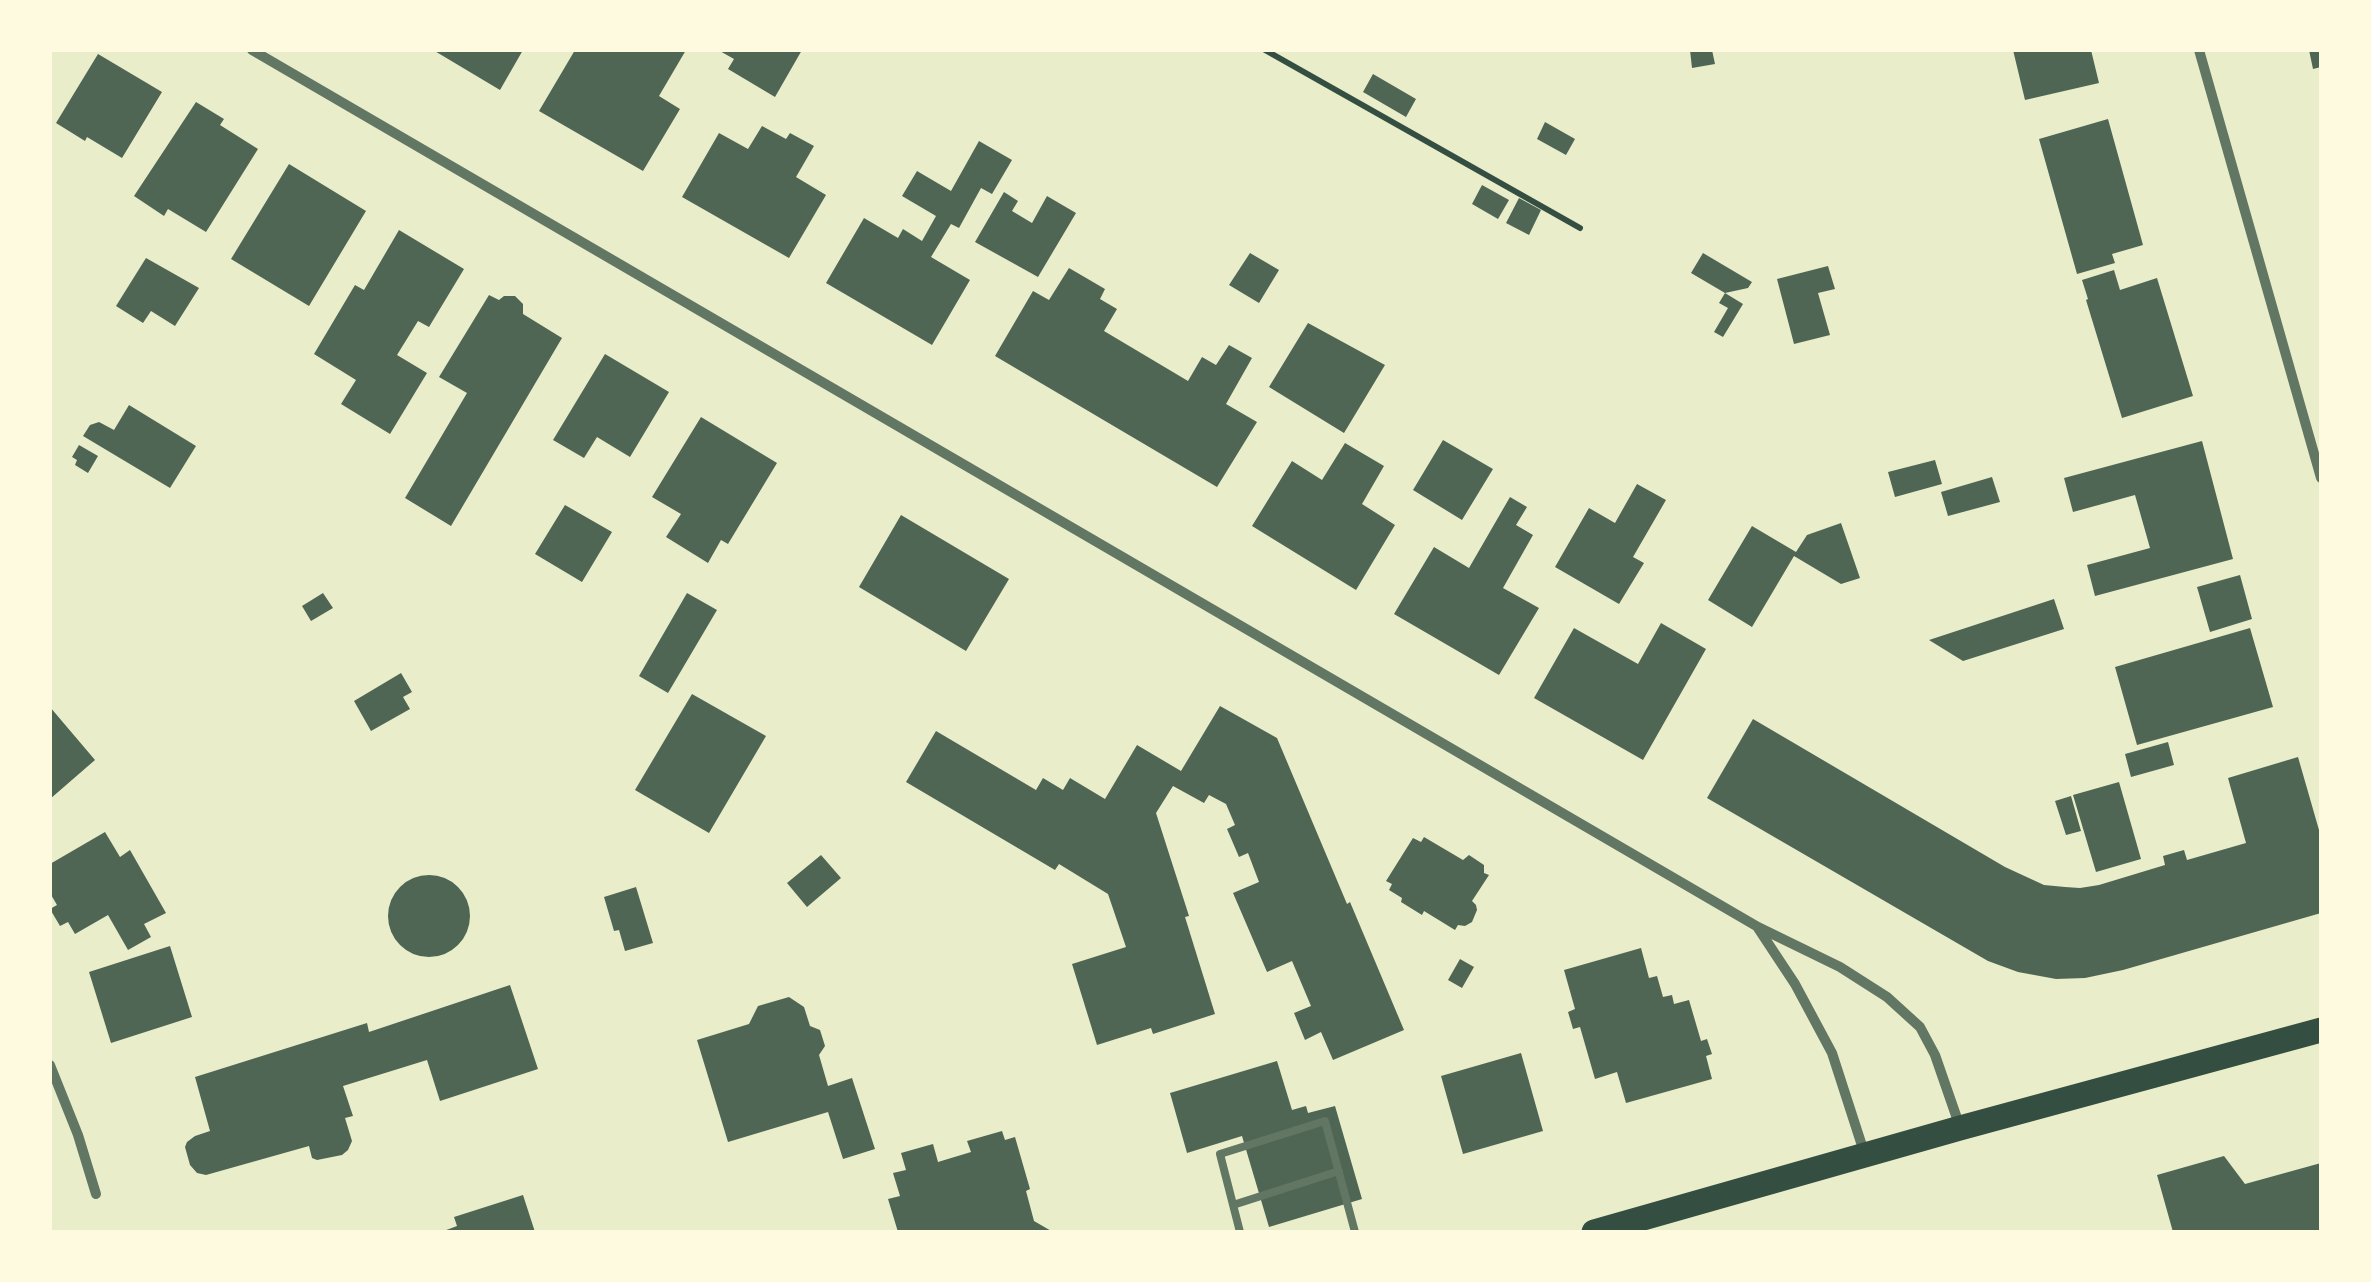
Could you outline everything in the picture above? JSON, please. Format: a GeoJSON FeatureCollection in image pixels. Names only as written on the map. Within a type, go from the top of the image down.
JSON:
{"type":"FeatureCollection","features":[{"type":"Feature","properties":{"kind":"main road"},"geometry":{"type":"LineString","coordinates":[[1594,1232],[2321,1030]]}},
{"type":"Feature","properties":{"kind":"street"},"geometry":{"type":"LineString","coordinates":[[252,50],[1758,927],[1840,967],[1887,997],[1920,1027],[1936,1055],[1960,1128]]}},
{"type":"Feature","properties":{"kind":"street"},"geometry":{"type":"LineString","coordinates":[[2199,50],[2321,478]]}},
{"type":"Feature","properties":{"kind":"street"},"geometry":{"type":"LineString","coordinates":[[1758,927],[1796,984],[1832,1053],[1865,1154]]}},
{"type":"Feature","properties":{"kind":"street"},"geometry":{"type":"LineString","coordinates":[[50,1065],[96,1194]]}},
{"type":"Feature","properties":{"kind":"lane"},"geometry":{"type":"LineString","coordinates":[[1240,1232],[1220,1154],[1326,1121],[1355,1232]]}},
{"type":"Feature","properties":{"kind":"lane"},"geometry":{"type":"LineString","coordinates":[[1233,1205],[1339,1171]]}},
{"type":"Feature","properties":{"kind":"path"},"geometry":{"type":"LineString","coordinates":[[1265,50],[1580,228]]}},
{"type":"Feature","properties":{"kind":"building"},"geometry":{"type":"Polygon","coordinates":[[[433,50],[523,50],[500,90],[433,50]]]}},
{"type":"Feature","properties":{"kind":"building"},"geometry":{"type":"Polygon","coordinates":[[[575,50],[686,50],[659,96],[680,109],[643,171],[539,111],[575,50]]]}},
{"type":"Feature","properties":{"kind":"building"},"geometry":{"type":"Polygon","coordinates":[[[718,50],[802,50],[775,97],[728,69],[734,59],[718,50]]]}},
{"type":"Feature","properties":{"kind":"building"},"geometry":{"type":"Polygon","coordinates":[[[1690,50],[1712,50],[1715,64],[1692,68],[1690,50]]]}},
{"type":"Feature","properties":{"kind":"building"},"geometry":{"type":"Polygon","coordinates":[[[2013,50],[2091,50],[2099,83],[2025,100],[2013,50]]]}},
{"type":"Feature","properties":{"kind":"building"},"geometry":{"type":"Polygon","coordinates":[[[2309,50],[2321,50],[2321,67],[2313,69],[2309,50]]]}},
{"type":"Feature","properties":{"kind":"building"},"geometry":{"type":"Polygon","coordinates":[[[98,54],[162,92],[122,158],[56,123],[98,54]]]}},
{"type":"Feature","properties":{"kind":"building"},"geometry":{"type":"Polygon","coordinates":[[[1373,74],[1416,99],[1406,117],[1363,92],[1373,74]]]}},
{"type":"Feature","properties":{"kind":"building"},"geometry":{"type":"Polygon","coordinates":[[[196,102],[224,119],[220,125],[258,149],[206,232],[168,209],[164,216],[134,196],[196,102]]]}},
{"type":"Feature","properties":{"kind":"building"},"geometry":{"type":"Polygon","coordinates":[[[2108,119],[2143,245],[2112,254],[2115,263],[2077,274],[2039,139],[2108,119]]]}},
{"type":"Feature","properties":{"kind":"building"},"geometry":{"type":"Polygon","coordinates":[[[1545,122],[1575,139],[1566,155],[1537,139],[1545,122]]]}},
{"type":"Feature","properties":{"kind":"building"},"geometry":{"type":"Polygon","coordinates":[[[762,126],[786,139],[790,133],[814,146],[796,177],[826,195],[789,258],[682,197],[719,133],[748,149],[762,126]]]}},
{"type":"Feature","properties":{"kind":"building"},"geometry":{"type":"Polygon","coordinates":[[[979,141],[1012,160],[992,194],[981,188],[959,228],[951,224],[931,257],[970,280],[932,345],[826,283],[864,218],[898,238],[903,229],[922,241],[936,216],[902,196],[917,171],[951,191],[979,141]]]}},
{"type":"Feature","properties":{"kind":"building"},"geometry":{"type":"Polygon","coordinates":[[[289,164],[366,211],[309,306],[231,259],[289,164]]]}},
{"type":"Feature","properties":{"kind":"building"},"geometry":{"type":"Polygon","coordinates":[[[1482,185],[1509,200],[1498,219],[1472,204],[1482,185]]]}},
{"type":"Feature","properties":{"kind":"building"},"geometry":{"type":"Polygon","coordinates":[[[1004,192],[1018,201],[1012,211],[1032,223],[1047,196],[1076,213],[1038,277],[975,242],[1004,192]]]}},
{"type":"Feature","properties":{"kind":"building"},"geometry":{"type":"Polygon","coordinates":[[[1519,198],[1541,210],[1529,235],[1506,223],[1519,198]]]}},
{"type":"Feature","properties":{"kind":"building"},"geometry":{"type":"Polygon","coordinates":[[[399,230],[464,269],[429,327],[418,321],[397,355],[427,373],[390,434],[341,404],[356,380],[314,354],[355,285],[364,290],[399,230]]]}},
{"type":"Feature","properties":{"kind":"building"},"geometry":{"type":"Polygon","coordinates":[[[1250,253],[1279,270],[1259,303],[1229,285],[1250,253]]]}},
{"type":"Feature","properties":{"kind":"building"},"geometry":{"type":"Polygon","coordinates":[[[1703,253],[1752,282],[1748,288],[1725,293],[1691,273],[1703,253]]]}},
{"type":"Feature","properties":{"kind":"building"},"geometry":{"type":"Polygon","coordinates":[[[146,258],[199,288],[175,326],[151,311],[143,323],[116,306],[146,258]]]}},
{"type":"Feature","properties":{"kind":"building"},"geometry":{"type":"Polygon","coordinates":[[[1828,266],[1835,289],[1818,293],[1830,335],[1794,344],[1777,279],[1828,266]]]}},
{"type":"Feature","properties":{"kind":"building"},"geometry":{"type":"Polygon","coordinates":[[[1069,268],[1105,289],[1100,299],[1117,309],[1104,331],[1188,381],[1202,357],[1216,365],[1229,345],[1252,358],[1226,404],[1257,422],[1217,487],[995,356],[1033,291],[1049,300],[1069,268]]]}},
{"type":"Feature","properties":{"kind":"building"},"geometry":{"type":"Polygon","coordinates":[[[2114,270],[2120,290],[2157,278],[2193,396],[2122,418],[2082,280],[2114,270]]]}},
{"type":"Feature","properties":{"kind":"building"},"geometry":{"type":"Polygon","coordinates":[[[1725,293],[1743,304],[1723,337],[1714,332],[1728,308],[1719,303],[1725,293]]]}},
{"type":"Feature","properties":{"kind":"building"},"geometry":{"type":"Polygon","coordinates":[[[489,295],[499,300],[515,296],[523,304],[523,314],[562,338],[451,526],[405,498],[467,393],[439,377],[489,295]]]}},
{"type":"Feature","properties":{"kind":"building"},"geometry":{"type":"Polygon","coordinates":[[[1308,323],[1385,365],[1344,433],[1269,387],[1308,323]]]}},
{"type":"Feature","properties":{"kind":"building"},"geometry":{"type":"Polygon","coordinates":[[[605,354],[669,392],[630,457],[597,437],[584,458],[553,440],[605,354]]]}},
{"type":"Feature","properties":{"kind":"building"},"geometry":{"type":"Polygon","coordinates":[[[129,405],[196,446],[170,488],[83,436],[90,425],[99,422],[114,430],[129,405]]]}},
{"type":"Feature","properties":{"kind":"building"},"geometry":{"type":"Polygon","coordinates":[[[701,417],[777,463],[728,544],[721,540],[708,563],[666,537],[681,514],[652,497],[701,417]]]}},
{"type":"Feature","properties":{"kind":"building"},"geometry":{"type":"Polygon","coordinates":[[[1443,440],[1493,469],[1462,520],[1413,490],[1443,440]]]}},
{"type":"Feature","properties":{"kind":"building"},"geometry":{"type":"Polygon","coordinates":[[[2202,441],[2233,559],[2095,596],[2087,565],[2150,548],[2135,495],[2073,512],[2064,478],[2202,441]]]}},
{"type":"Feature","properties":{"kind":"building"},"geometry":{"type":"Polygon","coordinates":[[[1345,443],[1384,466],[1362,504],[1395,525],[1356,590],[1252,526],[1292,461],[1322,480],[1345,443]]]}},
{"type":"Feature","properties":{"kind":"building"},"geometry":{"type":"Polygon","coordinates":[[[79,445],[98,456],[88,473],[75,465],[77,460],[72,457],[79,445]]]}},
{"type":"Feature","properties":{"kind":"building"},"geometry":{"type":"Polygon","coordinates":[[[1935,460],[1942,484],[1895,497],[1888,472],[1935,460]]]}},
{"type":"Feature","properties":{"kind":"building"},"geometry":{"type":"Polygon","coordinates":[[[1992,477],[2000,502],[1948,516],[1941,492],[1992,477]]]}},
{"type":"Feature","properties":{"kind":"building"},"geometry":{"type":"Polygon","coordinates":[[[1637,484],[1666,500],[1633,557],[1644,563],[1619,604],[1555,567],[1589,508],[1615,523],[1637,484]]]}},
{"type":"Feature","properties":{"kind":"building"},"geometry":{"type":"Polygon","coordinates":[[[1510,497],[1527,507],[1516,525],[1533,535],[1503,588],[1539,608],[1499,675],[1394,614],[1434,547],[1469,568],[1510,497]]]}},
{"type":"Feature","properties":{"kind":"building"},"geometry":{"type":"Polygon","coordinates":[[[565,505],[612,532],[582,582],[535,554],[565,505]]]}},
{"type":"Feature","properties":{"kind":"building"},"geometry":{"type":"Polygon","coordinates":[[[901,515],[1009,579],[966,651],[859,587],[901,515]]]}},
{"type":"Feature","properties":{"kind":"building"},"geometry":{"type":"Polygon","coordinates":[[[1841,523],[1860,578],[1841,584],[1794,556],[1752,627],[1708,600],[1752,526],[1796,552],[1807,535],[1841,523]]]}},
{"type":"Feature","properties":{"kind":"building"},"geometry":{"type":"Polygon","coordinates":[[[2240,575],[2252,619],[2210,632],[2197,587],[2240,575]]]}},
{"type":"Feature","properties":{"kind":"building"},"geometry":{"type":"Polygon","coordinates":[[[323,593],[333,608],[311,621],[302,606],[323,593]]]}},
{"type":"Feature","properties":{"kind":"building"},"geometry":{"type":"Polygon","coordinates":[[[687,593],[717,610],[668,693],[639,676],[687,593]]]}},
{"type":"Feature","properties":{"kind":"building"},"geometry":{"type":"Polygon","coordinates":[[[2054,599],[2064,629],[1963,661],[1929,640],[2054,599]]]}},
{"type":"Feature","properties":{"kind":"building"},"geometry":{"type":"Polygon","coordinates":[[[1661,623],[1706,649],[1643,760],[1534,698],[1574,628],[1638,664],[1661,623]]]}},
{"type":"Feature","properties":{"kind":"building"},"geometry":{"type":"Polygon","coordinates":[[[2250,628],[2273,707],[2137,745],[2115,667],[2250,628]]]}},
{"type":"Feature","properties":{"kind":"building"},"geometry":{"type":"Polygon","coordinates":[[[401,673],[412,692],[403,697],[410,709],[371,731],[354,701],[401,673]]]}},
{"type":"Feature","properties":{"kind":"building"},"geometry":{"type":"Polygon","coordinates":[[[692,694],[766,736],[709,833],[635,790],[692,694]]]}},
{"type":"Feature","properties":{"kind":"building"},"geometry":{"type":"Polygon","coordinates":[[[1220,706],[1277,738],[1404,1030],[1333,1060],[1321,1032],[1305,1040],[1294,1013],[1311,1006],[1292,961],[1267,972],[1233,893],[1259,882],[1248,853],[1239,857],[1227,829],[1235,825],[1226,804],[1209,795],[1204,803],[1173,786],[1156,813],[1215,1014],[1153,1034],[1151,1028],[1097,1045],[1072,964],[1126,947],[1108,894],[1059,864],[1055,870],[906,782],[936,731],[1036,790],[1043,778],[1063,790],[1070,778],[1105,799],[1137,745],[1181,771],[1220,706]]]}},
{"type":"Feature","properties":{"kind":"building"},"geometry":{"type":"Polygon","coordinates":[[[50,707],[95,760],[50,799],[50,707]]]}},
{"type":"Feature","properties":{"kind":"building"},"geometry":{"type":"Polygon","coordinates":[[[1753,719],[2005,867],[2044,885],[2065,887],[2099,885],[2165,865],[2163,856],[2184,850],[2187,860],[2246,843],[2228,778],[2298,757],[2321,837],[2321,913],[2085,978],[2056,979],[2018,972],[1988,961],[1707,798],[1753,719]]]}},
{"type":"Feature","properties":{"kind":"building"},"geometry":{"type":"Polygon","coordinates":[[[2168,742],[2174,765],[2131,777],[2125,754],[2168,742]]]}},
{"type":"Feature","properties":{"kind":"building"},"geometry":{"type":"Polygon","coordinates":[[[2119,782],[2141,859],[2096,872],[2073,795],[2119,782]]]}},
{"type":"Feature","properties":{"kind":"building"},"geometry":{"type":"Polygon","coordinates":[[[2071,796],[2081,831],[2066,835],[2055,801],[2071,796]]]}},
{"type":"Feature","properties":{"kind":"building"},"geometry":{"type":"Polygon","coordinates":[[[105,832],[120,857],[130,850],[166,913],[144,924],[151,937],[128,950],[108,915],[75,934],[68,922],[60,926],[50,909],[57,905],[50,893],[50,864],[105,832]]]}},
{"type":"Feature","properties":{"kind":"building"},"geometry":{"type":"Polygon","coordinates":[[[1424,837],[1463,860],[1469,855],[1484,865],[1484,873],[1489,875],[1472,901],[1477,910],[1472,922],[1458,925],[1455,930],[1401,902],[1402,898],[1389,890],[1392,884],[1386,881],[1413,838],[1421,842],[1424,837]]]}},
{"type":"Feature","properties":{"kind":"building"},"geometry":{"type":"Polygon","coordinates":[[[821,855],[841,878],[807,907],[787,883],[821,855]]]}},
{"type":"Feature","properties":{"kind":"building"},"geometry":{"type":"Polygon","coordinates":[[[429,875],[445,878],[458,887],[467,900],[467,932],[458,945],[445,954],[429,957],[413,954],[400,945],[391,932],[388,916],[391,900],[400,887],[413,878],[429,875]]]}},
{"type":"Feature","properties":{"kind":"building"},"geometry":{"type":"Polygon","coordinates":[[[636,887],[653,943],[625,951],[619,930],[614,931],[604,897],[636,887]]]}},
{"type":"Feature","properties":{"kind":"building"},"geometry":{"type":"Polygon","coordinates":[[[170,946],[192,1017],[111,1043],[89,972],[170,946]]]}},
{"type":"Feature","properties":{"kind":"building"},"geometry":{"type":"Polygon","coordinates":[[[1641,948],[1649,978],[1657,976],[1663,997],[1672,995],[1674,1004],[1689,1000],[1701,1041],[1707,1039],[1712,1054],[1706,1056],[1712,1079],[1626,1103],[1617,1072],[1595,1079],[1580,1027],[1573,1029],[1568,1012],[1575,1009],[1564,970],[1641,948]]]}},
{"type":"Feature","properties":{"kind":"building"},"geometry":{"type":"Polygon","coordinates":[[[1460,959],[1474,967],[1462,988],[1448,980],[1460,959]]]}},
{"type":"Feature","properties":{"kind":"building"},"geometry":{"type":"Polygon","coordinates":[[[510,985],[538,1069],[440,1101],[427,1060],[343,1086],[353,1116],[345,1118],[352,1141],[342,1155],[317,1160],[312,1158],[309,1146],[206,1175],[197,1173],[190,1165],[187,1142],[210,1131],[195,1077],[367,1023],[369,1032],[510,985]]]}},
{"type":"Feature","properties":{"kind":"building"},"geometry":{"type":"Polygon","coordinates":[[[789,997],[804,1007],[810,1026],[820,1030],[825,1046],[819,1055],[828,1086],[852,1078],[875,1149],[843,1159],[828,1112],[728,1142],[697,1040],[749,1024],[758,1006],[789,997]]]}},
{"type":"Feature","properties":{"kind":"building"},"geometry":{"type":"Polygon","coordinates":[[[1521,1053],[1543,1131],[1463,1154],[1441,1076],[1521,1053]]]}},
{"type":"Feature","properties":{"kind":"building"},"geometry":{"type":"Polygon","coordinates":[[[1277,1061],[1292,1110],[1306,1106],[1308,1113],[1335,1106],[1362,1199],[1269,1227],[1242,1136],[1187,1153],[1170,1093],[1277,1061]]]}},
{"type":"Feature","properties":{"kind":"building"},"geometry":{"type":"Polygon","coordinates":[[[1002,1131],[1005,1140],[1015,1137],[1030,1189],[1026,1191],[1034,1221],[1053,1232],[898,1232],[888,1199],[900,1196],[893,1173],[906,1170],[901,1153],[933,1144],[938,1162],[971,1152],[967,1141],[1002,1131]]]}},
{"type":"Feature","properties":{"kind":"building"},"geometry":{"type":"Polygon","coordinates":[[[2224,1156],[2245,1184],[2321,1163],[2321,1232],[2173,1232],[2157,1175],[2224,1156]]]}},
{"type":"Feature","properties":{"kind":"building"},"geometry":{"type":"Polygon","coordinates":[[[523,1195],[535,1232],[441,1232],[457,1226],[454,1217],[523,1195]]]}}]}
